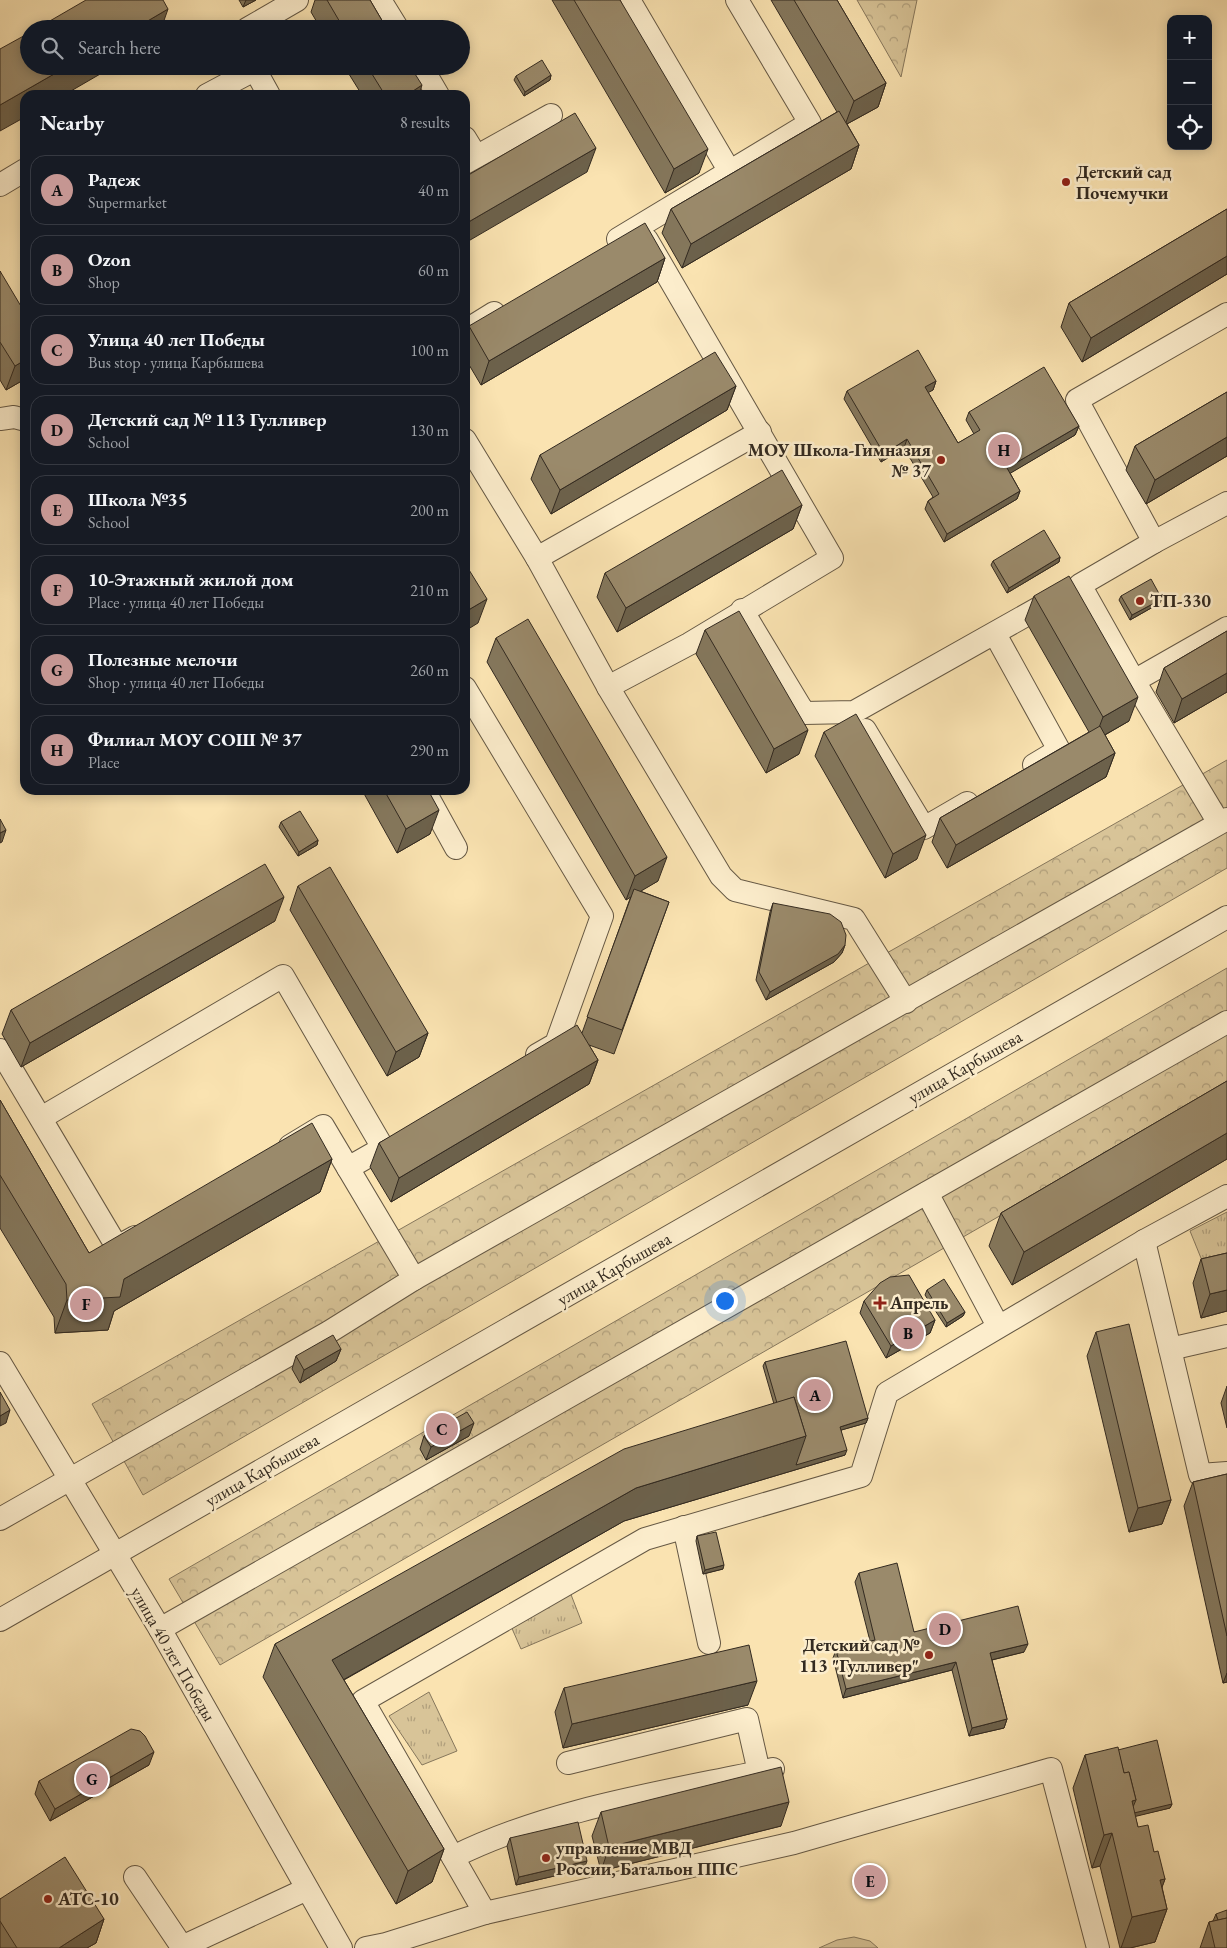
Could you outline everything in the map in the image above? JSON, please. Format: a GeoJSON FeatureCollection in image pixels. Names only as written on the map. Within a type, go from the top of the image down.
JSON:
{"type":"FeatureCollection","features":[{"type":"Feature","properties":{"kind":"street"},"geometry":{"type":"LineString","coordinates":[[263,20],[297,0]]}},
{"type":"Feature","properties":{"kind":"street"},"geometry":{"type":"LineString","coordinates":[[380,0],[392,20]]}},
{"type":"Feature","properties":{"kind":"street"},"geometry":{"type":"LineString","coordinates":[[629,0],[730,172]]}},
{"type":"Feature","properties":{"kind":"street"},"geometry":{"type":"LineString","coordinates":[[597,252],[810,123],[737,0]]}},
{"type":"Feature","properties":{"kind":"street"},"geometry":{"type":"LineString","coordinates":[[216,90],[241,75]]}},
{"type":"Feature","properties":{"kind":"street"},"geometry":{"type":"LineString","coordinates":[[257,75],[266,90]]}},
{"type":"Feature","properties":{"kind":"street"},"geometry":{"type":"LineString","coordinates":[[426,75],[435,90]]}},
{"type":"Feature","properties":{"kind":"street"},"geometry":{"type":"LineString","coordinates":[[470,152],[551,115]]}},
{"type":"Feature","properties":{"kind":"street"},"geometry":{"type":"LineString","coordinates":[[0,185],[20,173]]}},
{"type":"Feature","properties":{"kind":"street"},"geometry":{"type":"LineString","coordinates":[[608,687],[689,644],[742,610],[832,558],[639,227]]}},
{"type":"Feature","properties":{"kind":"street"},"geometry":{"type":"LineString","coordinates":[[470,328],[515,301]]}},
{"type":"Feature","properties":{"kind":"street"},"geometry":{"type":"LineString","coordinates":[[1154,542],[1077,400],[1227,314]]}},
{"type":"Feature","properties":{"kind":"street"},"geometry":{"type":"LineString","coordinates":[[0,419],[14,417],[20,419]]}},
{"type":"Feature","properties":{"kind":"street"},"geometry":{"type":"LineString","coordinates":[[537,558],[760,432]]}},
{"type":"Feature","properties":{"kind":"street"},"geometry":{"type":"LineString","coordinates":[[470,448],[537,558],[608,687],[721,876],[735,890],[854,919],[906,1002]]}},
{"type":"Feature","properties":{"kind":"street"},"geometry":{"type":"LineString","coordinates":[[742,610],[804,713],[854,712],[995,634],[1154,542],[1227,503]]}},
{"type":"Feature","properties":{"kind":"street"},"geometry":{"type":"LineString","coordinates":[[0,1519],[329,1332],[414,1280],[1223,821],[1134,681],[1080,584]]}},
{"type":"Feature","properties":{"kind":"street"},"geometry":{"type":"LineString","coordinates":[[1134,681],[1227,628]]}},
{"type":"Feature","properties":{"kind":"street"},"geometry":{"type":"LineString","coordinates":[[995,634],[1059,750],[1017,774]]}},
{"type":"Feature","properties":{"kind":"street"},"geometry":{"type":"LineString","coordinates":[[470,696],[602,916],[556,1044],[523,1063]]}},
{"type":"Feature","properties":{"kind":"street"},"geometry":{"type":"LineString","coordinates":[[854,712],[924,828],[983,794]]}},
{"type":"Feature","properties":{"kind":"street"},"geometry":{"type":"LineString","coordinates":[[427,795],[456,848]]}},
{"type":"Feature","properties":{"kind":"street","name":"улица Карбышева"},"geometry":{"type":"LineString","coordinates":[[0,1620],[1227,917]]}},
{"type":"Feature","properties":{"kind":"street"},"geometry":{"type":"LineString","coordinates":[[41,1118],[283,976],[391,1143],[348,1168]]}},
{"type":"Feature","properties":{"kind":"street"},"geometry":{"type":"LineString","coordinates":[[160,1629],[1227,1022]]}},
{"type":"Feature","properties":{"kind":"street"},"geometry":{"type":"LineString","coordinates":[[0,1050],[118,1247],[152,1227]]}},
{"type":"Feature","properties":{"kind":"street"},"geometry":{"type":"LineString","coordinates":[[272,1156],[323,1126],[414,1280]]}},
{"type":"Feature","properties":{"kind":"street"},"geometry":{"type":"LineString","coordinates":[[927,1194],[998,1326]]}},
{"type":"Feature","properties":{"kind":"street"},"geometry":{"type":"LineString","coordinates":[[485,1914],[363,1701],[644,1539],[861,1476],[887,1393],[1144,1241],[1227,1196]]}},
{"type":"Feature","properties":{"kind":"street"},"geometry":{"type":"LineString","coordinates":[[1144,1241],[1200,1475],[1227,1473]]}},
{"type":"Feature","properties":{"kind":"street"},"geometry":{"type":"LineString","coordinates":[[1170,1349],[1227,1336]]}},
{"type":"Feature","properties":{"kind":"street","name":"улица 40 лет Победы"},"geometry":{"type":"LineString","coordinates":[[0,1364],[160,1629],[341,1948]]}},
{"type":"Feature","properties":{"kind":"street"},"geometry":{"type":"LineString","coordinates":[[684,1527],[709,1643]]}},
{"type":"Feature","properties":{"kind":"street"},"geometry":{"type":"LineString","coordinates":[[453,1857],[489,1839],[583,1811],[766,1771],[747,1719],[568,1763]]}},
{"type":"Feature","properties":{"kind":"street"},"geometry":{"type":"LineString","coordinates":[[366,1948],[386,1944],[485,1914],[794,1843],[1051,1769],[1098,1948]]}},
{"type":"Feature","properties":{"kind":"street"},"geometry":{"type":"LineString","coordinates":[[135,1877],[182,1947],[306,1889]]}},
{"type":"Feature","properties":{"kind":"green space"},"geometry":{"type":"Polygon","coordinates":[[[857,0],[917,0],[901,77],[857,0]]]}},
{"type":"Feature","properties":{"kind":"green space"},"geometry":{"type":"Polygon","coordinates":[[[1227,760],[1227,868],[143,1495],[92,1404],[1227,760]]]}},
{"type":"Feature","properties":{"kind":"green space"},"geometry":{"type":"Polygon","coordinates":[[[1227,968],[1227,1085],[220,1665],[169,1579],[1227,968]]]}},
{"type":"Feature","properties":{"kind":"green space"},"geometry":{"type":"Polygon","coordinates":[[[1227,1212],[1227,1256],[1203,1263],[1190,1231],[1227,1212]]]}},
{"type":"Feature","properties":{"kind":"green space"},"geometry":{"type":"Polygon","coordinates":[[[570,1592],[582,1623],[521,1649],[510,1624],[570,1592]]]}},
{"type":"Feature","properties":{"kind":"green space"},"geometry":{"type":"Polygon","coordinates":[[[429,1692],[457,1751],[422,1765],[389,1716],[429,1692]]]}},
{"type":"Feature","properties":{"kind":"green space"},"geometry":{"type":"Polygon","coordinates":[[[854,1937],[870,1941],[878,1948],[819,1948],[837,1940],[854,1937]]]}},
{"type":"Feature","properties":{"kind":"building"},"geometry":{"type":"Polygon","coordinates":[[[86,0],[163,0],[168,9],[149,20],[52,20],[86,0]]]}},
{"type":"Feature","properties":{"kind":"building"},"geometry":{"type":"Polygon","coordinates":[[[327,0],[370,0],[382,20],[339,20],[327,0]]]}},
{"type":"Feature","properties":{"kind":"building"},"geometry":{"type":"Polygon","coordinates":[[[574,0],[620,0],[708,149],[674,169],[574,0]]]}},
{"type":"Feature","properties":{"kind":"building"},"geometry":{"type":"Polygon","coordinates":[[[794,0],[837,0],[886,83],[854,101],[794,0]]]}},
{"type":"Feature","properties":{"kind":"building"},"geometry":{"type":"Polygon","coordinates":[[[20,38],[20,75],[52,75],[26,90],[20,90],[20,94],[0,105],[0,49],[20,38]]]}},
{"type":"Feature","properties":{"kind":"building"},"geometry":{"type":"Polygon","coordinates":[[[542,60],[551,75],[525,92],[516,76],[542,60]]]}},
{"type":"Feature","properties":{"kind":"building"},"geometry":{"type":"Polygon","coordinates":[[[373,75],[416,75],[422,85],[414,90],[382,90],[373,75]]]}},
{"type":"Feature","properties":{"kind":"building"},"geometry":{"type":"Polygon","coordinates":[[[839,111],[859,145],[691,244],[671,209],[839,111]]]}},
{"type":"Feature","properties":{"kind":"building"},"geometry":{"type":"Polygon","coordinates":[[[575,113],[596,148],[470,221],[470,174],[575,113]]]}},
{"type":"Feature","properties":{"kind":"building"},"geometry":{"type":"Polygon","coordinates":[[[1227,209],[1227,256],[1091,338],[1069,303],[1227,209]]]}},
{"type":"Feature","properties":{"kind":"building"},"geometry":{"type":"Polygon","coordinates":[[[645,223],[665,258],[489,361],[470,325],[645,223]]]}},
{"type":"Feature","properties":{"kind":"building"},"geometry":{"type":"Polygon","coordinates":[[[0,271],[20,305],[20,363],[15,366],[0,342],[0,271]]]}},
{"type":"Feature","properties":{"kind":"building"},"geometry":{"type":"Polygon","coordinates":[[[918,350],[936,381],[925,387],[958,443],[980,430],[969,412],[1044,367],[1079,426],[1007,468],[1020,491],[947,534],[928,501],[939,494],[907,439],[884,454],[847,391],[918,350]]]}},
{"type":"Feature","properties":{"kind":"building"},"geometry":{"type":"Polygon","coordinates":[[[715,352],[736,386],[560,490],[540,455],[715,352]]]}},
{"type":"Feature","properties":{"kind":"building"},"geometry":{"type":"Polygon","coordinates":[[[1227,392],[1227,437],[1155,480],[1135,446],[1227,392]]]}},
{"type":"Feature","properties":{"kind":"building"},"geometry":{"type":"Polygon","coordinates":[[[782,470],[802,505],[626,608],[605,573],[782,470]]]}},
{"type":"Feature","properties":{"kind":"building"},"geometry":{"type":"Polygon","coordinates":[[[1044,530],[1060,557],[1009,588],[993,561],[1044,530]]]}},
{"type":"Feature","properties":{"kind":"building"},"geometry":{"type":"Polygon","coordinates":[[[470,571],[487,599],[470,609],[470,571]]]}},
{"type":"Feature","properties":{"kind":"building"},"geometry":{"type":"Polygon","coordinates":[[[1069,576],[1138,697],[1103,717],[1034,596],[1069,576]]]}},
{"type":"Feature","properties":{"kind":"building","name":"ТП-330"},"geometry":{"type":"Polygon","coordinates":[[[1151,579],[1162,599],[1132,615],[1121,596],[1151,579]]]}},
{"type":"Feature","properties":{"kind":"building"},"geometry":{"type":"Polygon","coordinates":[[[739,611],[808,730],[774,749],[705,630],[739,611]]]}},
{"type":"Feature","properties":{"kind":"building"},"geometry":{"type":"Polygon","coordinates":[[[528,619],[667,857],[635,876],[496,638],[528,619]]]}},
{"type":"Feature","properties":{"kind":"building"},"geometry":{"type":"Polygon","coordinates":[[[1227,631],[1227,673],[1182,699],[1164,668],[1227,631]]]}},
{"type":"Feature","properties":{"kind":"building"},"geometry":{"type":"Polygon","coordinates":[[[856,714],[926,835],[893,854],[824,732],[856,714]]]}},
{"type":"Feature","properties":{"kind":"building"},"geometry":{"type":"Polygon","coordinates":[[[1100,726],[1115,753],[956,845],[940,818],[1100,726]]]}},
{"type":"Feature","properties":{"kind":"building"},"geometry":{"type":"Polygon","coordinates":[[[387,795],[431,795],[439,810],[406,829],[387,795]]]}},
{"type":"Feature","properties":{"kind":"building"},"geometry":{"type":"Polygon","coordinates":[[[300,811],[318,840],[299,852],[281,822],[300,811]]]}},
{"type":"Feature","properties":{"kind":"building"},"geometry":{"type":"Polygon","coordinates":[[[0,819],[6,830],[0,833],[0,819]]]}},
{"type":"Feature","properties":{"kind":"building"},"geometry":{"type":"Polygon","coordinates":[[[265,864],[284,897],[30,1043],[11,1010],[265,864]]]}},
{"type":"Feature","properties":{"kind":"building"},"geometry":{"type":"Polygon","coordinates":[[[330,867],[428,1033],[396,1052],[298,886],[330,867]]]}},
{"type":"Feature","properties":{"kind":"building"},"geometry":{"type":"Polygon","coordinates":[[[634,889],[669,902],[622,1030],[587,1017],[634,889]]]}},
{"type":"Feature","properties":{"kind":"building"},"geometry":{"type":"Polygon","coordinates":[[[773,903],[830,914],[841,922],[846,935],[845,945],[838,954],[770,992],[759,972],[773,903]]]}},
{"type":"Feature","properties":{"kind":"building"},"geometry":{"type":"Polygon","coordinates":[[[577,1025],[598,1060],[399,1178],[379,1143],[577,1025]]]}},
{"type":"Feature","properties":{"kind":"building"},"geometry":{"type":"Polygon","coordinates":[[[1227,1081],[1227,1133],[1024,1252],[1001,1213],[1227,1081]]]}},
{"type":"Feature","properties":{"kind":"building"},"geometry":{"type":"Polygon","coordinates":[[[0,1100],[89,1253],[312,1123],[332,1159],[124,1279],[120,1297],[67,1300],[66,1284],[0,1175],[0,1100]]]}},
{"type":"Feature","properties":{"kind":"building"},"geometry":{"type":"Polygon","coordinates":[[[1227,1253],[1227,1290],[1210,1294],[1201,1259],[1227,1253]]]}},
{"type":"Feature","properties":{"kind":"building"},"geometry":{"type":"Polygon","coordinates":[[[909,1275],[935,1320],[891,1346],[864,1301],[880,1283],[890,1277],[909,1275]]]}},
{"type":"Feature","properties":{"kind":"building"},"geometry":{"type":"Polygon","coordinates":[[[944,1279],[965,1312],[947,1323],[927,1290],[944,1279]]]}},
{"type":"Feature","properties":{"kind":"building"},"geometry":{"type":"Polygon","coordinates":[[[1129,1324],[1171,1500],[1138,1508],[1096,1332],[1129,1324]]]}},
{"type":"Feature","properties":{"kind":"building"},"geometry":{"type":"Polygon","coordinates":[[[333,1335],[341,1349],[304,1370],[296,1356],[333,1335]]]}},
{"type":"Feature","properties":{"kind":"building"},"geometry":{"type":"Polygon","coordinates":[[[846,1341],[868,1418],[840,1427],[847,1450],[796,1465],[806,1436],[794,1397],[777,1403],[765,1362],[846,1341]]]}},
{"type":"Feature","properties":{"kind":"building"},"geometry":{"type":"Polygon","coordinates":[[[0,1392],[10,1410],[0,1416],[0,1392]]]}},
{"type":"Feature","properties":{"kind":"building"},"geometry":{"type":"Polygon","coordinates":[[[794,1397],[806,1436],[636,1488],[332,1660],[444,1849],[408,1871],[275,1644],[624,1449],[794,1397]]]}},
{"type":"Feature","properties":{"kind":"building"},"geometry":{"type":"Polygon","coordinates":[[[467,1412],[474,1423],[431,1447],[424,1436],[467,1412]]]}},
{"type":"Feature","properties":{"kind":"building"},"geometry":{"type":"Polygon","coordinates":[[[1227,1474],[1227,1636],[1193,1482],[1227,1474]]]}},
{"type":"Feature","properties":{"kind":"building"},"geometry":{"type":"Polygon","coordinates":[[[716,1532],[724,1565],[705,1570],[697,1536],[716,1532]]]}},
{"type":"Feature","properties":{"kind":"building","name":"Детский сад № 113 \"Гулливер\""},"geometry":{"type":"Polygon","coordinates":[[[897,1563],[914,1632],[1018,1606],[1028,1644],[990,1653],[1007,1719],[972,1728],[956,1662],[846,1689],[836,1650],[875,1640],[859,1573],[897,1563]]]}},
{"type":"Feature","properties":{"kind":"building"},"geometry":{"type":"Polygon","coordinates":[[[749,1645],[757,1681],[572,1724],[564,1688],[749,1645]]]}},
{"type":"Feature","properties":{"kind":"building"},"geometry":{"type":"Polygon","coordinates":[[[131,1729],[140,1731],[145,1736],[154,1752],[55,1809],[39,1781],[131,1729]]]}},
{"type":"Feature","properties":{"kind":"building"},"geometry":{"type":"Polygon","coordinates":[[[1157,1740],[1172,1804],[1134,1813],[1133,1807],[1136,1800],[1129,1772],[1124,1773],[1118,1750],[1157,1740]]]}},
{"type":"Feature","properties":{"kind":"building"},"geometry":{"type":"Polygon","coordinates":[[[1118,1747],[1124,1773],[1129,1772],[1136,1800],[1132,1801],[1138,1827],[1148,1825],[1154,1852],[1158,1851],[1165,1879],[1160,1880],[1167,1909],[1132,1917],[1112,1833],[1104,1835],[1085,1755],[1118,1747]]]}},
{"type":"Feature","properties":{"kind":"building"},"geometry":{"type":"Polygon","coordinates":[[[781,1767],[789,1802],[609,1847],[601,1812],[781,1767]]]}},
{"type":"Feature","properties":{"kind":"building","name":"управление МВД России, Батальон ППС"},"geometry":{"type":"Polygon","coordinates":[[[578,1822],[587,1861],[519,1877],[510,1838],[578,1822]]]}},
{"type":"Feature","properties":{"kind":"building"},"geometry":{"type":"Polygon","coordinates":[[[65,1857],[104,1919],[59,1948],[17,1948],[0,1921],[0,1899],[65,1857]]]}},
{"type":"Feature","properties":{"kind":"building"},"geometry":{"type":"Polygon","coordinates":[[[1227,1910],[1227,1918],[1218,1920],[1216,1914],[1227,1910]]]}},
{"type":"Feature","properties":{"kind":"building"},"geometry":{"type":"Polygon","coordinates":[[[1227,1918],[1227,1948],[1215,1948],[1209,1922],[1227,1918]]]}},
{"type":"Feature","properties":{"kind":"place","name":"Детский сад Почемучки"},"geometry":{"type":"Point","coordinates":[1066,182]}},
{"type":"Feature","properties":{"kind":"place","name":"Филиал МОУ СОШ № 37"},"geometry":{"type":"Point","coordinates":[1004,450]}},
{"type":"Feature","properties":{"kind":"place","name":"МОУ Школа-Гимназия № 37"},"geometry":{"type":"Point","coordinates":[941,460]}},
{"type":"Feature","properties":{"kind":"place","name":"ТП-330"},"geometry":{"type":"Point","coordinates":[1140,601]}},
{"type":"Feature","properties":{"kind":"place","name":"Апрель"},"geometry":{"type":"Point","coordinates":[880,1303]}},
{"type":"Feature","properties":{"kind":"place","name":"10-Этажный жилой дом"},"geometry":{"type":"Point","coordinates":[86,1304]}},
{"type":"Feature","properties":{"kind":"place","name":"Ozon"},"geometry":{"type":"Point","coordinates":[908,1333]}},
{"type":"Feature","properties":{"kind":"place","name":"Радеж"},"geometry":{"type":"Point","coordinates":[815,1395]}},
{"type":"Feature","properties":{"kind":"place","name":"Улица 40 лет Победы"},"geometry":{"type":"Point","coordinates":[442,1429]}},
{"type":"Feature","properties":{"kind":"place","name":"Детский сад № 113 Гулливер"},"geometry":{"type":"Point","coordinates":[945,1629]}},
{"type":"Feature","properties":{"kind":"place","name":"Детский сад № 113 \"Гулливер\""},"geometry":{"type":"Point","coordinates":[929,1655]}},
{"type":"Feature","properties":{"kind":"place","name":"Полезные мелочи"},"geometry":{"type":"Point","coordinates":[92,1779]}},
{"type":"Feature","properties":{"kind":"place","name":"управление МВД России, Батальон ППС"},"geometry":{"type":"Point","coordinates":[546,1858]}},
{"type":"Feature","properties":{"kind":"place","name":"Школа №35"},"geometry":{"type":"Point","coordinates":[870,1881]}},
{"type":"Feature","properties":{"kind":"place","name":"АТС-10"},"geometry":{"type":"Point","coordinates":[48,1899]}}]}
